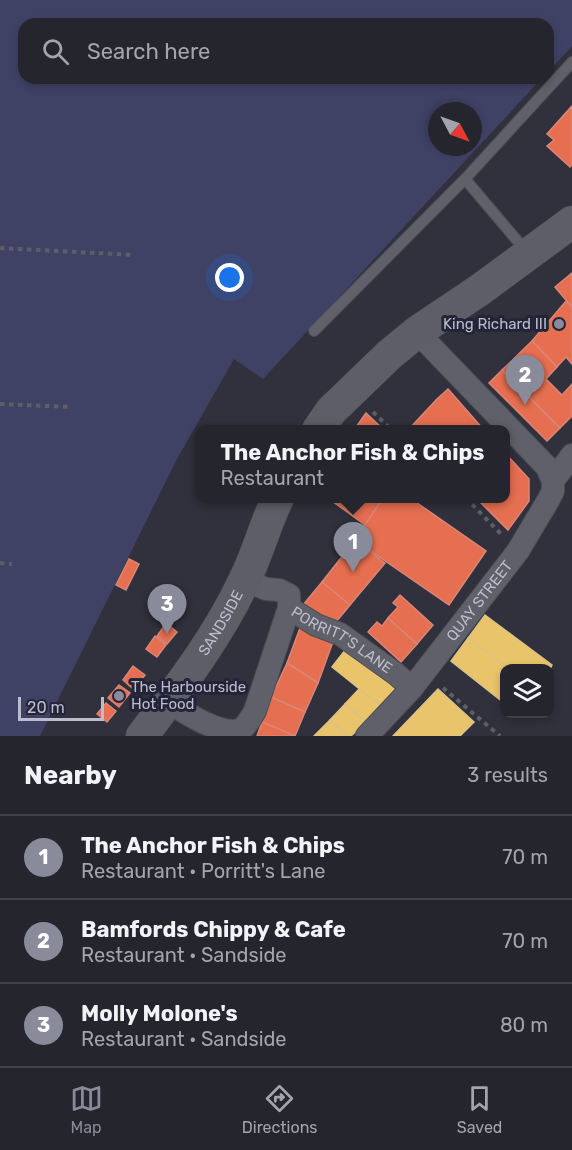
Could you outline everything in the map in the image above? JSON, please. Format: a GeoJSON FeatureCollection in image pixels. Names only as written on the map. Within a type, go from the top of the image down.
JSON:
{"type":"FeatureCollection","features":[{"type":"Feature","properties":{"kind":"street"},"geometry":{"type":"LineString","coordinates":[[321,425],[332,411],[389,355],[417,332],[572,222]]}},
{"type":"Feature","properties":{"kind":"street"},"geometry":{"type":"LineString","coordinates":[[417,332],[507,425]]}},
{"type":"Feature","properties":{"kind":"street"},"geometry":{"type":"LineString","coordinates":[[510,429],[547,467],[553,481]]}},
{"type":"Feature","properties":{"kind":"street","name":"QUAY STREET"},"geometry":{"type":"LineString","coordinates":[[367,736],[419,680],[518,551],[553,491],[553,481],[572,455]]}},
{"type":"Feature","properties":{"kind":"street","name":"SANDSIDE"},"geometry":{"type":"LineString","coordinates":[[142,736],[207,648],[245,580],[276,503]]}},
{"type":"Feature","properties":{"kind":"street","name":"PORRITT'S LANE"},"geometry":{"type":"LineString","coordinates":[[245,580],[289,595],[289,608],[316,625],[340,634],[396,674],[419,680]]}},
{"type":"Feature","properties":{"kind":"street"},"geometry":{"type":"LineString","coordinates":[[169,702],[196,721],[217,732],[232,734],[239,731],[247,724],[255,711],[289,608]]}},
{"type":"Feature","properties":{"kind":"lane"},"geometry":{"type":"LineString","coordinates":[[554,82],[572,62]]}},
{"type":"Feature","properties":{"kind":"lane"},"geometry":{"type":"LineString","coordinates":[[314,331],[465,179],[552,84]]}},
{"type":"Feature","properties":{"kind":"lane"},"geometry":{"type":"LineString","coordinates":[[465,179],[528,254]]}},
{"type":"Feature","properties":{"kind":"path"},"geometry":{"type":"LineString","coordinates":[[0,248],[135,255]]}},
{"type":"Feature","properties":{"kind":"path"},"geometry":{"type":"LineString","coordinates":[[0,404],[71,407]]}},
{"type":"Feature","properties":{"kind":"path"},"geometry":{"type":"LineString","coordinates":[[471,503],[518,551]]}},
{"type":"Feature","properties":{"kind":"path"},"geometry":{"type":"LineString","coordinates":[[0,563],[12,564]]}},
{"type":"Feature","properties":{"kind":"path"},"geometry":{"type":"LineString","coordinates":[[419,680],[500,736]]}},
{"type":"Feature","properties":{"kind":"water"},"geometry":{"type":"Polygon","coordinates":[[[0,0],[572,0],[572,46],[554,66],[554,18],[18,18],[18,84],[536,84],[482,143],[482,102],[428,102],[428,156],[470,156],[263,379],[234,359],[177,459],[40,736],[0,736],[0,0]]]}},
{"type":"Feature","properties":{"kind":"building: Homes"},"geometry":{"type":"Polygon","coordinates":[[[485,615],[551,664],[504,664],[468,638],[485,615]]]}},
{"type":"Feature","properties":{"kind":"building: Homes"},"geometry":{"type":"Polygon","coordinates":[[[468,638],[504,664],[500,664],[500,700],[451,661],[468,638]]]}},
{"type":"Feature","properties":{"kind":"building: Homes"},"geometry":{"type":"Polygon","coordinates":[[[346,649],[398,690],[382,707],[332,667],[346,649]]]}},
{"type":"Feature","properties":{"kind":"building: Homes"},"geometry":{"type":"Polygon","coordinates":[[[359,689],[382,707],[366,722],[345,704],[359,689]]]}},
{"type":"Feature","properties":{"kind":"building: Homes"},"geometry":{"type":"Polygon","coordinates":[[[438,689],[474,722],[460,736],[393,736],[438,689]]]}},
{"type":"Feature","properties":{"kind":"building: Homes"},"geometry":{"type":"Polygon","coordinates":[[[345,704],[366,722],[351,736],[348,736],[330,720],[345,704]]]}},
{"type":"Feature","properties":{"kind":"building: Homes"},"geometry":{"type":"Polygon","coordinates":[[[330,720],[348,736],[314,736],[330,720]]]}},
{"type":"Feature","properties":{"kind":"building: Shops"},"geometry":{"type":"Polygon","coordinates":[[[572,106],[572,165],[570,167],[547,146],[554,140],[547,134],[572,106]]]}},
{"type":"Feature","properties":{"kind":"building: Shops"},"geometry":{"type":"Polygon","coordinates":[[[572,273],[572,307],[555,287],[572,273]]]}},
{"type":"Feature","properties":{"kind":"building: Shops","name":"King Richard III"},"geometry":{"type":"Polygon","coordinates":[[[566,301],[572,307],[572,364],[566,357],[557,367],[532,341],[566,301]]]}},
{"type":"Feature","properties":{"kind":"building: Shops"},"geometry":{"type":"Polygon","coordinates":[[[532,341],[557,367],[546,379],[562,395],[572,384],[572,416],[560,428],[502,370],[532,341]]]}},
{"type":"Feature","properties":{"kind":"building: Shops"},"geometry":{"type":"Polygon","coordinates":[[[502,370],[560,428],[547,441],[489,383],[502,370]]]}},
{"type":"Feature","properties":{"kind":"building: Shops"},"geometry":{"type":"Polygon","coordinates":[[[448,389],[480,425],[413,425],[448,389]]]}},
{"type":"Feature","properties":{"kind":"building: Shops"},"geometry":{"type":"Polygon","coordinates":[[[366,413],[379,425],[358,425],[366,413]]]}},
{"type":"Feature","properties":{"kind":"building: Shops"},"geometry":{"type":"Polygon","coordinates":[[[510,458],[529,479],[529,501],[508,530],[481,503],[510,503],[510,458]]]}},
{"type":"Feature","properties":{"kind":"building: Shops"},"geometry":{"type":"Polygon","coordinates":[[[335,503],[380,503],[365,525],[335,503]]]}},
{"type":"Feature","properties":{"kind":"building: Shops"},"geometry":{"type":"Polygon","coordinates":[[[335,503],[350,503],[345,510],[335,503]]]}},
{"type":"Feature","properties":{"kind":"building: Shops"},"geometry":{"type":"Polygon","coordinates":[[[380,503],[417,503],[486,551],[449,605],[355,540],[380,503]]]}},
{"type":"Feature","properties":{"kind":"building: Shops"},"geometry":{"type":"Polygon","coordinates":[[[355,540],[385,563],[350,605],[322,582],[355,540]]]}},
{"type":"Feature","properties":{"kind":"building: Shops"},"geometry":{"type":"Polygon","coordinates":[[[129,559],[139,564],[126,590],[116,585],[129,559]]]}},
{"type":"Feature","properties":{"kind":"building: Shops"},"geometry":{"type":"Polygon","coordinates":[[[322,582],[350,605],[331,628],[303,605],[322,582]]]}},
{"type":"Feature","properties":{"kind":"building: Shops"},"geometry":{"type":"Polygon","coordinates":[[[400,595],[433,625],[417,644],[388,618],[398,607],[393,603],[400,595]]]}},
{"type":"Feature","properties":{"kind":"building: Shops"},"geometry":{"type":"Polygon","coordinates":[[[388,618],[417,644],[401,662],[368,632],[377,622],[382,626],[388,618]]]}},
{"type":"Feature","properties":{"kind":"building: Shops"},"geometry":{"type":"Polygon","coordinates":[[[166,623],[177,632],[167,644],[157,636],[166,623]]]}},
{"type":"Feature","properties":{"kind":"building: Shops"},"geometry":{"type":"Polygon","coordinates":[[[300,628],[334,639],[318,683],[287,663],[300,628]]]}},
{"type":"Feature","properties":{"kind":"building: Shops"},"geometry":{"type":"Polygon","coordinates":[[[155,636],[166,645],[157,657],[146,649],[155,636]]]}},
{"type":"Feature","properties":{"kind":"building: Shops"},"geometry":{"type":"Polygon","coordinates":[[[287,663],[318,683],[305,712],[271,697],[287,663]]]}},
{"type":"Feature","properties":{"kind":"building: Shops"},"geometry":{"type":"Polygon","coordinates":[[[133,666],[145,675],[133,689],[123,680],[133,666]]]}},
{"type":"Feature","properties":{"kind":"building: Shops","name":"The Harbourside Hot Food"},"geometry":{"type":"Polygon","coordinates":[[[119,685],[130,693],[119,707],[108,698],[119,685]]]}},
{"type":"Feature","properties":{"kind":"building: Shops"},"geometry":{"type":"Polygon","coordinates":[[[271,697],[305,712],[295,736],[262,722],[271,697]]]}},
{"type":"Feature","properties":{"kind":"building: Shops"},"geometry":{"type":"Polygon","coordinates":[[[106,703],[116,711],[107,722],[97,714],[106,703]]]}},
{"type":"Feature","properties":{"kind":"building: Shops"},"geometry":{"type":"Polygon","coordinates":[[[262,722],[295,736],[257,736],[262,722]]]}},
{"type":"Feature","properties":{"kind":"place","name":"King Richard III"},"geometry":{"type":"Point","coordinates":[559,324]}},
{"type":"Feature","properties":{"kind":"place","name":"Bamfords Chippy & Cafe"},"geometry":{"type":"Point","coordinates":[525,405]}},
{"type":"Feature","properties":{"kind":"place","name":"The Anchor Fish & Chips"},"geometry":{"type":"Point","coordinates":[353,572]}},
{"type":"Feature","properties":{"kind":"place","name":"Molly Molone's"},"geometry":{"type":"Point","coordinates":[167,634]}},
{"type":"Feature","properties":{"kind":"place","name":"The Harbourside Hot Food"},"geometry":{"type":"Point","coordinates":[119,696]}}]}
